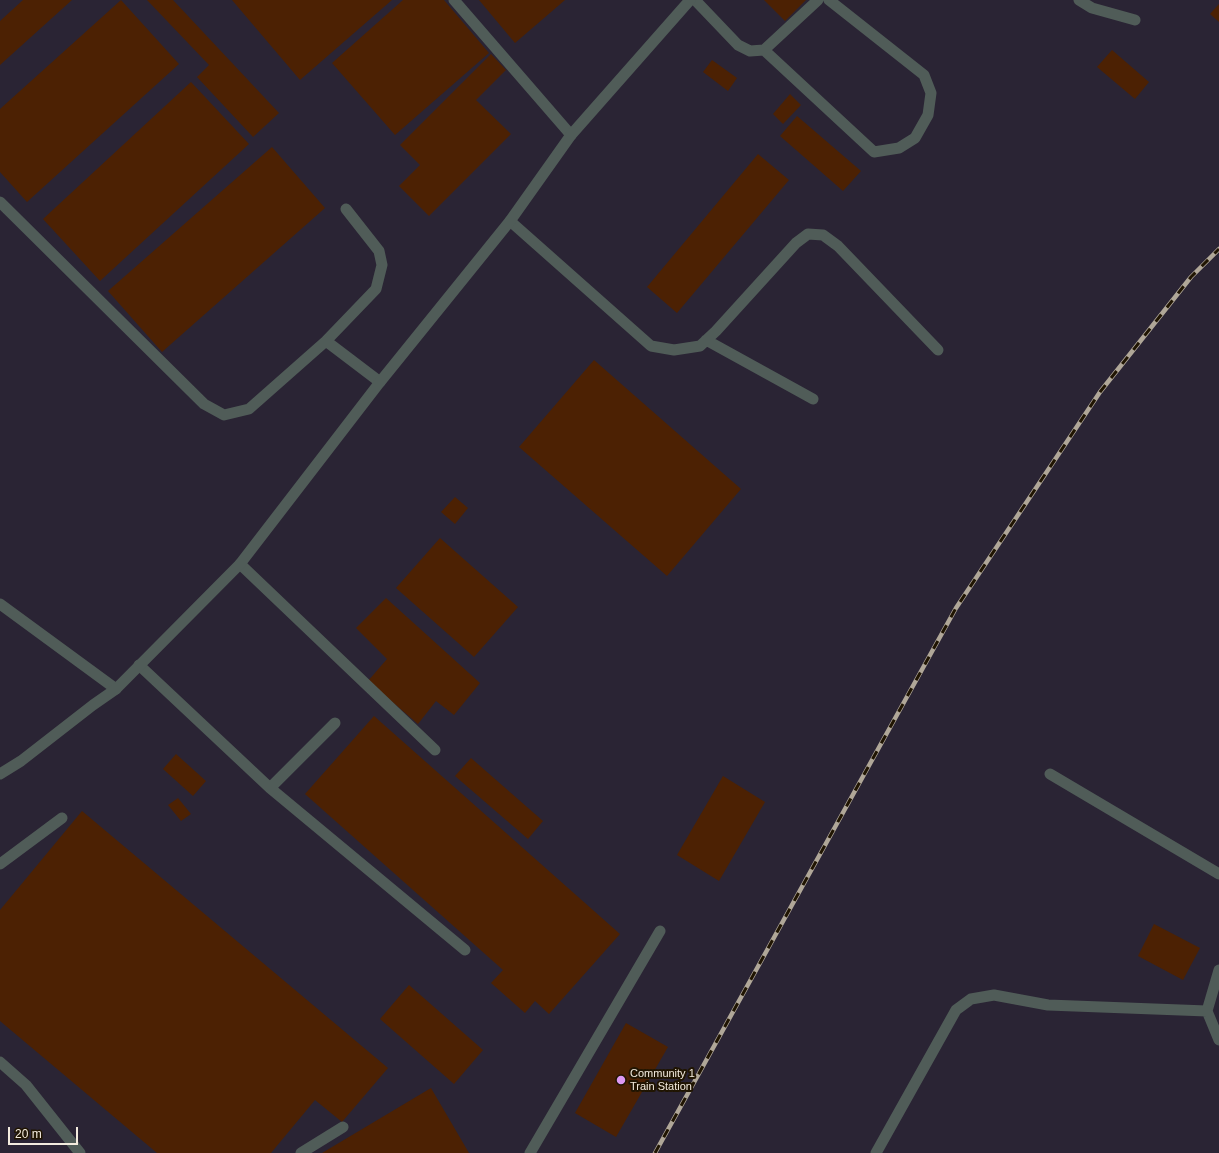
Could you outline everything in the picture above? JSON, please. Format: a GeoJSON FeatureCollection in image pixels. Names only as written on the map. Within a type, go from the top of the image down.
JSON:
{"type":"FeatureCollection","features":[{"type":"Feature","properties":{"kind":"street"},"geometry":{"type":"LineString","coordinates":[[454,0],[571,135]]}},
{"type":"Feature","properties":{"kind":"street"},"geometry":{"type":"LineString","coordinates":[[0,774],[21,761],[116,689],[240,564],[380,382],[510,221],[571,135],[690,0]]}},
{"type":"Feature","properties":{"kind":"street"},"geometry":{"type":"LineString","coordinates":[[695,0],[738,45],[750,51],[764,50],[818,0]]}},
{"type":"Feature","properties":{"kind":"street"},"geometry":{"type":"LineString","coordinates":[[764,50],[874,152],[899,148],[916,138],[928,115],[931,93],[924,75],[828,0]]}},
{"type":"Feature","properties":{"kind":"street"},"geometry":{"type":"LineString","coordinates":[[1079,0],[1092,8],[1136,20]]}},
{"type":"Feature","properties":{"kind":"street"},"geometry":{"type":"LineString","coordinates":[[0,202],[204,404],[224,415],[249,410],[326,341],[376,289],[382,265],[379,251],[346,209]]}},
{"type":"Feature","properties":{"kind":"street"},"geometry":{"type":"LineString","coordinates":[[510,221],[651,346],[674,350],[700,346],[716,331],[796,243],[808,234],[823,235],[838,246],[938,350]]}},
{"type":"Feature","properties":{"kind":"street"},"geometry":{"type":"LineString","coordinates":[[706,340],[813,398]]}},
{"type":"Feature","properties":{"kind":"street"},"geometry":{"type":"LineString","coordinates":[[326,341],[380,382]]}},
{"type":"Feature","properties":{"kind":"street"},"geometry":{"type":"LineString","coordinates":[[240,564],[435,750]]}},
{"type":"Feature","properties":{"kind":"street"},"geometry":{"type":"LineString","coordinates":[[0,604],[116,689]]}},
{"type":"Feature","properties":{"kind":"street"},"geometry":{"type":"LineString","coordinates":[[139,665],[270,788],[465,950]]}},
{"type":"Feature","properties":{"kind":"street"},"geometry":{"type":"LineString","coordinates":[[270,788],[335,723]]}},
{"type":"Feature","properties":{"kind":"street"},"geometry":{"type":"LineString","coordinates":[[1050,774],[1219,874]]}},
{"type":"Feature","properties":{"kind":"street"},"geometry":{"type":"LineString","coordinates":[[0,864],[62,818]]}},
{"type":"Feature","properties":{"kind":"street"},"geometry":{"type":"LineString","coordinates":[[530,1153],[660,931]]}},
{"type":"Feature","properties":{"kind":"street"},"geometry":{"type":"LineString","coordinates":[[1219,970],[1207,1011],[1219,1040]]}},
{"type":"Feature","properties":{"kind":"street"},"geometry":{"type":"LineString","coordinates":[[876,1153],[956,1010],[971,999],[994,995],[1048,1005],[1207,1011]]}},
{"type":"Feature","properties":{"kind":"street"},"geometry":{"type":"LineString","coordinates":[[0,1062],[26,1085],[80,1153]]}},
{"type":"Feature","properties":{"kind":"street"},"geometry":{"type":"LineString","coordinates":[[301,1153],[343,1127]]}},
{"type":"Feature","properties":{"kind":"shaded area"},"geometry":{"type":"Polygon","coordinates":[[[0,0],[1219,0],[1219,1153],[0,1153],[0,0]]]}},
{"type":"Feature","properties":{"kind":"building"},"geometry":{"type":"Polygon","coordinates":[[[23,0],[72,0],[0,65],[0,21],[23,0]]]}},
{"type":"Feature","properties":{"kind":"building"},"geometry":{"type":"Polygon","coordinates":[[[121,0],[179,64],[27,202],[0,172],[0,109],[121,0]]]}},
{"type":"Feature","properties":{"kind":"building"},"geometry":{"type":"Polygon","coordinates":[[[147,0],[173,0],[279,113],[253,137],[197,77],[209,65],[147,0]]]}},
{"type":"Feature","properties":{"kind":"building"},"geometry":{"type":"Polygon","coordinates":[[[232,0],[392,0],[300,80],[232,0]]]}},
{"type":"Feature","properties":{"kind":"building"},"geometry":{"type":"Polygon","coordinates":[[[403,0],[444,0],[489,53],[395,135],[332,63],[403,0]]]}},
{"type":"Feature","properties":{"kind":"building"},"geometry":{"type":"Polygon","coordinates":[[[479,0],[565,0],[515,43],[479,0]]]}},
{"type":"Feature","properties":{"kind":"building"},"geometry":{"type":"Polygon","coordinates":[[[764,0],[806,0],[785,21],[764,0]]]}},
{"type":"Feature","properties":{"kind":"building"},"geometry":{"type":"Polygon","coordinates":[[[1219,4],[1219,22],[1210,14],[1219,4]]]}},
{"type":"Feature","properties":{"kind":"building"},"geometry":{"type":"Polygon","coordinates":[[[1112,50],[1149,82],[1135,99],[1097,67],[1112,50]]]}},
{"type":"Feature","properties":{"kind":"building"},"geometry":{"type":"Polygon","coordinates":[[[491,54],[506,70],[476,100],[511,134],[429,216],[399,186],[420,165],[400,145],[491,54]]]}},
{"type":"Feature","properties":{"kind":"building"},"geometry":{"type":"Polygon","coordinates":[[[712,60],[737,78],[728,91],[703,72],[712,60]]]}},
{"type":"Feature","properties":{"kind":"building"},"geometry":{"type":"Polygon","coordinates":[[[191,82],[249,144],[100,281],[43,219],[191,82]]]}},
{"type":"Feature","properties":{"kind":"building"},"geometry":{"type":"Polygon","coordinates":[[[790,94],[801,105],[783,124],[773,114],[790,94]]]}},
{"type":"Feature","properties":{"kind":"building"},"geometry":{"type":"Polygon","coordinates":[[[797,116],[861,171],[843,191],[780,136],[797,116]]]}},
{"type":"Feature","properties":{"kind":"building"},"geometry":{"type":"Polygon","coordinates":[[[272,147],[325,208],[162,352],[108,291],[272,147]]]}},
{"type":"Feature","properties":{"kind":"building"},"geometry":{"type":"Polygon","coordinates":[[[758,154],[789,180],[677,313],[647,287],[758,154]]]}},
{"type":"Feature","properties":{"kind":"building"},"geometry":{"type":"Polygon","coordinates":[[[594,360],[741,489],[667,576],[519,447],[594,360]]]}},
{"type":"Feature","properties":{"kind":"building"},"geometry":{"type":"Polygon","coordinates":[[[455,497],[468,508],[455,524],[441,512],[455,497]]]}},
{"type":"Feature","properties":{"kind":"building"},"geometry":{"type":"Polygon","coordinates":[[[440,538],[518,607],[474,657],[396,588],[440,538]]]}},
{"type":"Feature","properties":{"kind":"building"},"geometry":{"type":"Polygon","coordinates":[[[386,598],[480,683],[454,715],[436,701],[418,724],[368,681],[387,659],[356,628],[386,598]]]}},
{"type":"Feature","properties":{"kind":"building"},"geometry":{"type":"Polygon","coordinates":[[[374,716],[620,934],[549,1014],[535,1001],[525,1013],[491,983],[503,970],[305,794],[374,716]]]}},
{"type":"Feature","properties":{"kind":"building"},"geometry":{"type":"Polygon","coordinates":[[[176,754],[206,781],[193,796],[163,769],[176,754]]]}},
{"type":"Feature","properties":{"kind":"building"},"geometry":{"type":"Polygon","coordinates":[[[471,758],[543,821],[528,839],[455,776],[471,758]]]}},
{"type":"Feature","properties":{"kind":"building"},"geometry":{"type":"Polygon","coordinates":[[[723,776],[765,802],[719,881],[677,855],[723,776]]]}},
{"type":"Feature","properties":{"kind":"building"},"geometry":{"type":"Polygon","coordinates":[[[178,798],[191,814],[181,821],[168,805],[178,798]]]}},
{"type":"Feature","properties":{"kind":"building"},"geometry":{"type":"Polygon","coordinates":[[[82,811],[388,1068],[342,1122],[315,1100],[271,1153],[157,1153],[0,1021],[0,910],[82,811]]]}},
{"type":"Feature","properties":{"kind":"building"},"geometry":{"type":"Polygon","coordinates":[[[1154,924],[1200,948],[1183,980],[1138,956],[1154,924]]]}},
{"type":"Feature","properties":{"kind":"building"},"geometry":{"type":"Polygon","coordinates":[[[409,985],[483,1050],[454,1084],[380,1019],[409,985]]]}},
{"type":"Feature","properties":{"kind":"building"},"geometry":{"type":"Polygon","coordinates":[[[626,1023],[668,1047],[616,1137],[575,1113],[626,1023]]]}},
{"type":"Feature","properties":{"kind":"building"},"geometry":{"type":"Polygon","coordinates":[[[431,1088],[469,1153],[322,1153],[431,1088]]]}},
{"type":"Feature","properties":{"kind":"railway"},"geometry":{"type":"LineString","coordinates":[[655,1153],[956,608],[1100,392],[1191,277],[1219,249]]}},
{"type":"Feature","properties":{"kind":"place","name":"Community 1 Train Station"},"geometry":{"type":"Point","coordinates":[621,1080]}}]}
